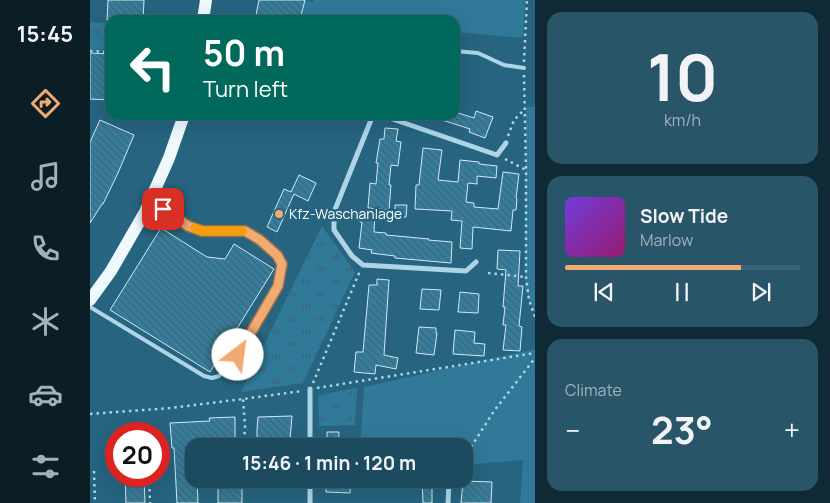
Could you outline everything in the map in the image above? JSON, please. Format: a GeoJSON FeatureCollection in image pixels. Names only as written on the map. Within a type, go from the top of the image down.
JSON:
{"type":"FeatureCollection","features":[{"type":"Feature","properties":{"kind":"main road"},"geometry":{"type":"LineString","coordinates":[[204,15],[206,0]]}},
{"type":"Feature","properties":{"kind":"main road"},"geometry":{"type":"LineString","coordinates":[[90,300],[111,272],[150,200],[169,158],[182,120]]}},
{"type":"Feature","properties":{"kind":"street"},"geometry":{"type":"LineString","coordinates":[[371,120],[334,212],[334,230],[352,256],[363,265],[466,271],[476,262]]}},
{"type":"Feature","properties":{"kind":"street"},"geometry":{"type":"LineString","coordinates":[[395,120],[497,155],[506,143]]}},
{"type":"Feature","properties":{"kind":"street"},"geometry":{"type":"LineString","coordinates":[[310,390],[310,438]]}},
{"type":"Feature","properties":{"kind":"street"},"geometry":{"type":"LineString","coordinates":[[310,488],[310,503]]}},
{"type":"Feature","properties":{"kind":"street"},"geometry":{"type":"LineString","coordinates":[[448,503],[449,488]]}},
{"type":"Feature","properties":{"kind":"lane"},"geometry":{"type":"LineString","coordinates":[[460,51],[478,53],[504,64],[524,68]]}},
{"type":"Feature","properties":{"kind":"lane"},"geometry":{"type":"LineString","coordinates":[[90,307],[204,376],[212,378],[219,376],[238,355],[278,286],[282,264],[277,255],[260,240],[245,231],[202,231],[188,226],[150,200]]}},
{"type":"Feature","properties":{"kind":"path"},"geometry":{"type":"LineString","coordinates":[[527,0],[524,68],[526,277],[535,317]]}},
{"type":"Feature","properties":{"kind":"path"},"geometry":{"type":"LineString","coordinates":[[90,51],[105,52]]}},
{"type":"Feature","properties":{"kind":"path"},"geometry":{"type":"LineString","coordinates":[[506,143],[514,120],[524,110]]}},
{"type":"Feature","properties":{"kind":"path"},"geometry":{"type":"LineString","coordinates":[[497,155],[526,170]]}},
{"type":"Feature","properties":{"kind":"path"},"geometry":{"type":"LineString","coordinates":[[310,390],[363,265]]}},
{"type":"Feature","properties":{"kind":"path"},"geometry":{"type":"LineString","coordinates":[[488,273],[526,277]]}},
{"type":"Feature","properties":{"kind":"path"},"geometry":{"type":"LineString","coordinates":[[473,444],[494,411],[535,358]]}},
{"type":"Feature","properties":{"kind":"path"},"geometry":{"type":"LineString","coordinates":[[243,399],[244,438]]}},
{"type":"Feature","properties":{"kind":"path"},"geometry":{"type":"LineString","coordinates":[[94,471],[95,503]]}},
{"type":"Feature","properties":{"kind":"path"},"geometry":{"type":"LineString","coordinates":[[149,487],[150,503]]}},
{"type":"Feature","properties":{"kind":"green space"},"geometry":{"type":"Polygon","coordinates":[[[314,0],[525,0],[523,38],[460,32],[460,15],[302,15],[305,1],[313,2],[314,0]]]}},
{"type":"Feature","properties":{"kind":"green space"},"geometry":{"type":"Polygon","coordinates":[[[90,22],[105,23],[103,52],[90,51],[90,22]]]}},
{"type":"Feature","properties":{"kind":"green space"},"geometry":{"type":"Polygon","coordinates":[[[526,106],[535,107],[535,314],[525,289],[526,106]]]}},
{"type":"Feature","properties":{"kind":"green space"},"geometry":{"type":"Polygon","coordinates":[[[322,226],[355,272],[303,383],[241,392],[322,226]]]}},
{"type":"Feature","properties":{"kind":"green space"},"geometry":{"type":"Polygon","coordinates":[[[535,349],[535,503],[520,503],[523,460],[473,464],[473,438],[361,438],[364,387],[535,349]]]}},
{"type":"Feature","properties":{"kind":"green space"},"geometry":{"type":"Polygon","coordinates":[[[357,388],[355,425],[319,426],[318,395],[357,388]]]}},
{"type":"Feature","properties":{"kind":"building"},"geometry":{"type":"Polygon","coordinates":[[[108,0],[144,0],[143,15],[107,15],[108,0]]]}},
{"type":"Feature","properties":{"kind":"building"},"geometry":{"type":"Polygon","coordinates":[[[259,0],[305,0],[301,15],[256,15],[259,0]]]}},
{"type":"Feature","properties":{"kind":"building"},"geometry":{"type":"Polygon","coordinates":[[[90,53],[105,54],[105,100],[90,99],[90,53]]]}},
{"type":"Feature","properties":{"kind":"building"},"geometry":{"type":"Polygon","coordinates":[[[476,111],[493,117],[485,138],[469,132],[470,129],[442,120],[460,120],[460,114],[474,118],[476,111]]]}},
{"type":"Feature","properties":{"kind":"building"},"geometry":{"type":"Polygon","coordinates":[[[100,120],[134,135],[103,204],[90,223],[90,142],[100,120]]]}},
{"type":"Feature","properties":{"kind":"building"},"geometry":{"type":"Polygon","coordinates":[[[385,128],[398,129],[396,141],[401,142],[398,166],[391,165],[389,210],[368,208],[370,183],[376,184],[378,163],[376,163],[380,139],[384,139],[385,128]]]}},
{"type":"Feature","properties":{"kind":"building"},"geometry":{"type":"Polygon","coordinates":[[[423,148],[442,150],[438,180],[458,182],[460,160],[497,166],[496,178],[477,176],[477,184],[468,183],[466,202],[474,203],[474,207],[498,209],[503,172],[519,174],[516,210],[513,210],[511,231],[473,227],[472,249],[460,248],[462,221],[451,220],[452,211],[415,209],[416,185],[419,185],[423,148]]]}},
{"type":"Feature","properties":{"kind":"building","name":"Kfz-Waschanlage"},"geometry":{"type":"Polygon","coordinates":[[[299,175],[316,183],[308,201],[294,194],[277,232],[267,227],[284,189],[291,192],[299,175]]]}},
{"type":"Feature","properties":{"kind":"building"},"geometry":{"type":"Polygon","coordinates":[[[395,205],[407,205],[406,217],[395,217],[395,205]]]}},
{"type":"Feature","properties":{"kind":"building"},"geometry":{"type":"Polygon","coordinates":[[[361,212],[375,213],[374,232],[452,242],[451,263],[395,258],[395,256],[371,253],[372,250],[359,248],[362,222],[360,222],[361,212]]]}},
{"type":"Feature","properties":{"kind":"building"},"geometry":{"type":"Polygon","coordinates":[[[161,228],[207,257],[225,259],[234,244],[274,269],[210,372],[110,310],[161,228]]]}},
{"type":"Feature","properties":{"kind":"building"},"geometry":{"type":"Polygon","coordinates":[[[498,250],[520,251],[518,286],[523,286],[519,326],[522,327],[520,351],[503,350],[506,325],[503,325],[505,307],[503,307],[506,270],[497,269],[498,250]]]}},
{"type":"Feature","properties":{"kind":"building"},"geometry":{"type":"Polygon","coordinates":[[[377,279],[389,280],[384,355],[398,358],[396,369],[376,365],[375,374],[354,372],[356,352],[363,352],[369,285],[377,285],[377,279]]]}},
{"type":"Feature","properties":{"kind":"building"},"geometry":{"type":"Polygon","coordinates":[[[422,289],[441,290],[439,310],[420,309],[422,289]]]}},
{"type":"Feature","properties":{"kind":"building"},"geometry":{"type":"Polygon","coordinates":[[[460,292],[479,294],[478,313],[458,312],[460,292]]]}},
{"type":"Feature","properties":{"kind":"building"},"geometry":{"type":"Polygon","coordinates":[[[419,327],[436,328],[434,355],[416,353],[419,327]]]}},
{"type":"Feature","properties":{"kind":"building"},"geometry":{"type":"Polygon","coordinates":[[[455,330],[475,332],[474,343],[485,344],[484,356],[453,354],[455,330]]]}},
{"type":"Feature","properties":{"kind":"building"},"geometry":{"type":"Polygon","coordinates":[[[292,416],[290,438],[257,438],[258,417],[292,416]]]}},
{"type":"Feature","properties":{"kind":"building"},"geometry":{"type":"Polygon","coordinates":[[[235,417],[235,438],[185,438],[185,488],[197,488],[198,503],[177,503],[174,448],[172,448],[170,423],[210,421],[209,418],[235,417]]]}},
{"type":"Feature","properties":{"kind":"building"},"geometry":{"type":"Polygon","coordinates":[[[327,432],[339,432],[339,438],[327,438],[327,432]]]}},
{"type":"Feature","properties":{"kind":"building"},"geometry":{"type":"Polygon","coordinates":[[[473,481],[492,482],[491,503],[461,503],[462,488],[473,488],[473,481]]]}},
{"type":"Feature","properties":{"kind":"building"},"geometry":{"type":"Polygon","coordinates":[[[125,487],[144,487],[145,503],[126,503],[125,487]]]}},
{"type":"Feature","properties":{"kind":"building"},"geometry":{"type":"Polygon","coordinates":[[[218,488],[242,488],[242,503],[218,503],[218,488]]]}},
{"type":"Feature","properties":{"kind":"building"},"geometry":{"type":"Polygon","coordinates":[[[326,488],[350,488],[350,493],[326,492],[326,488]]]}},
{"type":"Feature","properties":{"kind":"building"},"geometry":{"type":"Polygon","coordinates":[[[422,488],[432,488],[432,503],[423,503],[422,488]]]}},
{"type":"Feature","properties":{"kind":"slow traffic"},"geometry":{"type":"LineString","coordinates":[[195,228],[202,231],[242,231]]}},
{"type":"Feature","properties":{"kind":"place","name":"Kfz-Waschanlage"},"geometry":{"type":"Point","coordinates":[279,214]}},
{"type":"Feature","properties":{"kind":"route"},"geometry":{"type":"LineString","coordinates":[[163,209],[188,226],[202,231],[245,231],[260,240],[277,255],[282,264],[278,286],[238,355]]}}]}
